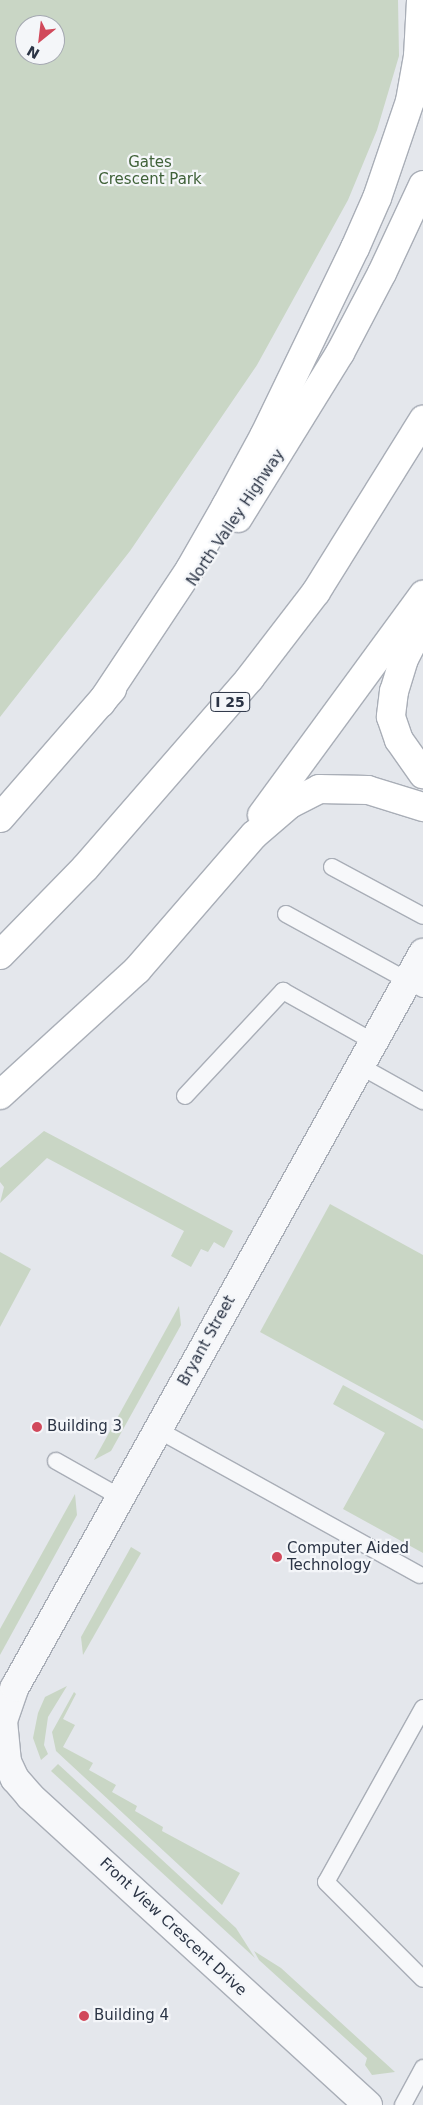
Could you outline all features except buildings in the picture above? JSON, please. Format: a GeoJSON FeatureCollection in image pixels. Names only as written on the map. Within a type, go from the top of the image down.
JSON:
{"type":"FeatureCollection","features":[{"type":"Feature","properties":{"kind":"highway"},"geometry":{"type":"LineString","coordinates":[[101,703],[185,577],[226,506],[264,436],[378,198],[410,101],[418,56],[421,0]]}},
{"type":"Feature","properties":{"kind":"highway","name":"North Valley Highway"},"geometry":{"type":"LineString","coordinates":[[0,818],[101,703],[225,538],[288,441],[382,274],[423,185]]}},
{"type":"Feature","properties":{"kind":"highway","name":"I 25"},"geometry":{"type":"LineString","coordinates":[[0,955],[92,860],[250,678],[316,592],[423,420]]}},
{"type":"Feature","properties":{"kind":"highway"},"geometry":{"type":"LineString","coordinates":[[206,891],[423,594]]}},
{"type":"Feature","properties":{"kind":"highway"},"geometry":{"type":"LineString","coordinates":[[423,622],[404,659],[394,691],[391,717],[399,740],[423,774]]}},
{"type":"Feature","properties":{"kind":"highway"},"geometry":{"type":"LineString","coordinates":[[0,1095],[136,970],[254,835],[290,804],[319,790],[368,790],[423,807]]}},
{"type":"Feature","properties":{"kind":"street","name":"Bryant Street"},"geometry":{"type":"LineString","coordinates":[[1,1734],[3,1721],[15,1688],[360,1066],[374,1042],[415,985],[423,953]]}},
{"type":"Feature","properties":{"kind":"street","name":"Front View Crescent Drive"},"geometry":{"type":"LineString","coordinates":[[1,1734],[7,1762],[15,1779],[30,1796],[368,2105]]}},
{"type":"Feature","properties":{"kind":"lane"},"geometry":{"type":"LineString","coordinates":[[332,867],[423,916]]}},
{"type":"Feature","properties":{"kind":"lane"},"geometry":{"type":"LineString","coordinates":[[286,914],[415,985]]}},
{"type":"Feature","properties":{"kind":"lane"},"geometry":{"type":"LineString","coordinates":[[185,1096],[283,991],[374,1042]]}},
{"type":"Feature","properties":{"kind":"lane"},"geometry":{"type":"LineString","coordinates":[[360,1066],[423,1101]]}},
{"type":"Feature","properties":{"kind":"lane"},"geometry":{"type":"LineString","coordinates":[[158,1430],[420,1574]]}},
{"type":"Feature","properties":{"kind":"lane"},"geometry":{"type":"LineString","coordinates":[[56,1461],[120,1498]]}},
{"type":"Feature","properties":{"kind":"lane"},"geometry":{"type":"LineString","coordinates":[[423,1708],[326,1882],[423,1979]]}},
{"type":"Feature","properties":{"kind":"lane"},"geometry":{"type":"LineString","coordinates":[[403,2105],[423,2068]]}},
{"type":"Feature","properties":{"kind":"green space","name":"Gates Crescent Park"},"geometry":{"type":"Polygon","coordinates":[[[0,0],[398,0],[399,56],[377,130],[348,200],[257,365],[130,551],[0,717],[0,0]]]}},
{"type":"Feature","properties":{"kind":"green space"},"geometry":{"type":"Polygon","coordinates":[[[44,1131],[233,1231],[224,1248],[214,1242],[208,1252],[201,1249],[191,1267],[171,1256],[184,1231],[47,1158],[0,1203],[4,1187],[0,1182],[0,1168],[44,1131]]]}},
{"type":"Feature","properties":{"kind":"green space"},"geometry":{"type":"Polygon","coordinates":[[[330,1204],[423,1255],[423,1421],[260,1332],[330,1204]]]}},
{"type":"Feature","properties":{"kind":"green space"},"geometry":{"type":"Polygon","coordinates":[[[0,1252],[31,1269],[0,1327],[0,1252]]]}},
{"type":"Feature","properties":{"kind":"green space"},"geometry":{"type":"Polygon","coordinates":[[[179,1306],[181,1325],[111,1451],[94,1460],[179,1306]]]}},
{"type":"Feature","properties":{"kind":"green space"},"geometry":{"type":"Polygon","coordinates":[[[343,1385],[423,1429],[423,1553],[343,1509],[385,1433],[333,1404],[343,1385]]]}},
{"type":"Feature","properties":{"kind":"green space"},"geometry":{"type":"Polygon","coordinates":[[[75,1494],[77,1515],[0,1655],[0,1629],[75,1494]]]}},
{"type":"Feature","properties":{"kind":"green space"},"geometry":{"type":"Polygon","coordinates":[[[131,1547],[141,1553],[83,1655],[81,1637],[131,1547]]]}},
{"type":"Feature","properties":{"kind":"green space"},"geometry":{"type":"Polygon","coordinates":[[[67,1686],[48,1717],[44,1745],[48,1754],[41,1760],[33,1738],[38,1713],[45,1697],[67,1686]]]}},
{"type":"Feature","properties":{"kind":"green space"},"geometry":{"type":"Polygon","coordinates":[[[74,1692],[76,1694],[63,1719],[75,1725],[63,1747],[93,1763],[89,1770],[116,1785],[112,1792],[137,1806],[135,1811],[163,1827],[162,1831],[240,1873],[222,1905],[56,1751],[52,1732],[74,1692]]]}},
{"type":"Feature","properties":{"kind":"green space"},"geometry":{"type":"Polygon","coordinates":[[[58,1764],[236,1928],[255,1958],[51,1771],[58,1764]]]}},
{"type":"Feature","properties":{"kind":"green space"},"geometry":{"type":"Polygon","coordinates":[[[254,1951],[281,1968],[395,2072],[372,2075],[365,2065],[367,2058],[259,1960],[254,1951]]]}},
{"type":"Feature","properties":{"kind":"place","name":"Building 3"},"geometry":{"type":"Point","coordinates":[37,1427]}},
{"type":"Feature","properties":{"kind":"place","name":"Computer Aided Technology"},"geometry":{"type":"Point","coordinates":[277,1557]}},
{"type":"Feature","properties":{"kind":"place","name":"Building 4"},"geometry":{"type":"Point","coordinates":[84,2016]}}]}
